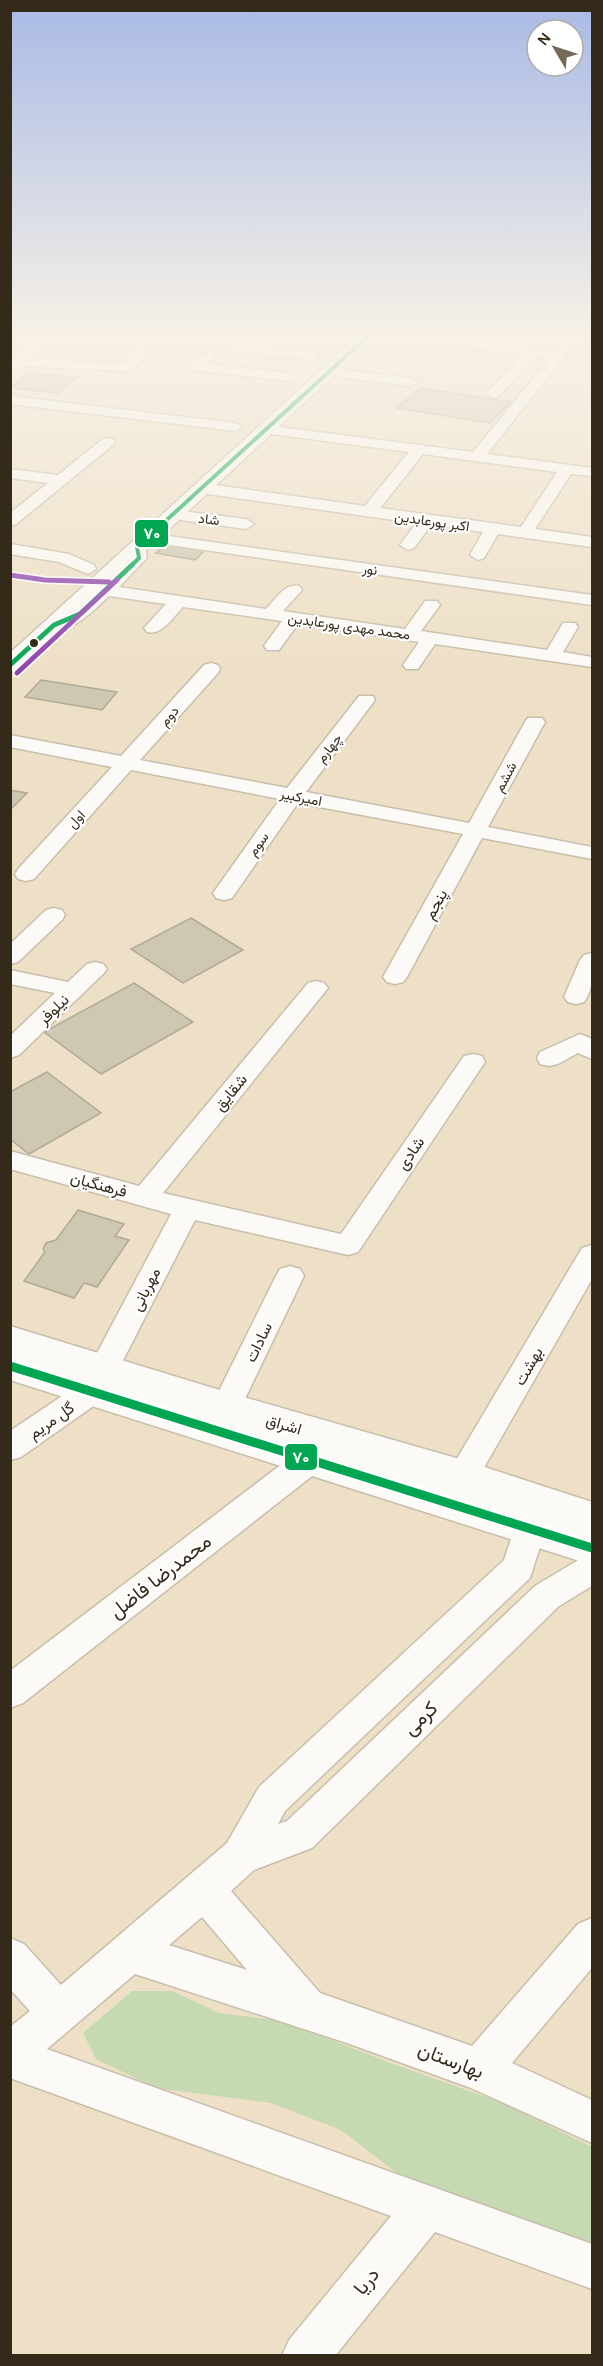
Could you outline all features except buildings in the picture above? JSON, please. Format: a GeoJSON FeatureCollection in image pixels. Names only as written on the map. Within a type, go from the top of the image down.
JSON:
{"type":"FeatureCollection","features":[{"type":"Feature","properties":{"kind":"main road"},"geometry":{"type":"LineString","coordinates":[[10,664],[107,572],[135,541],[172,515],[243,448]]}},
{"type":"Feature","properties":{"kind":"main road"},"geometry":{"type":"LineString","coordinates":[[135,541],[139,521]]}},
{"type":"Feature","properties":{"kind":"main road"},"geometry":{"type":"LineString","coordinates":[[10,639],[88,569],[107,572]]}},
{"type":"Feature","properties":{"kind":"main road","name":"اشراق"},"geometry":{"type":"LineString","coordinates":[[10,1339],[98,1380],[310,1460],[592,1548]]}},
{"type":"Feature","properties":{"kind":"main road","name":"اشراق"},"geometry":{"type":"LineString","coordinates":[[10,1366],[98,1380],[226,1407],[463,1476],[592,1518]]}},
{"type":"Feature","properties":{"kind":"street"},"geometry":{"type":"LineString","coordinates":[[10,521],[100,448]]}},
{"type":"Feature","properties":{"kind":"street"},"geometry":{"type":"LineString","coordinates":[[407,448],[567,469],[590,468]]}},
{"type":"Feature","properties":{"kind":"street"},"geometry":{"type":"LineString","coordinates":[[477,457],[483,448]]}},
{"type":"Feature","properties":{"kind":"street"},"geometry":{"type":"LineString","coordinates":[[368,512],[419,450]]}},
{"type":"Feature","properties":{"kind":"street"},"geometry":{"type":"LineString","coordinates":[[525,533],[567,469]]}},
{"type":"Feature","properties":{"kind":"street"},"geometry":{"type":"LineString","coordinates":[[10,473],[63,480]]}},
{"type":"Feature","properties":{"kind":"street","name":"اکبر پورعابدین"},"geometry":{"type":"LineString","coordinates":[[200,488],[592,542]]}},
{"type":"Feature","properties":{"kind":"street","name":"شاد"},"geometry":{"type":"LineString","coordinates":[[172,515],[246,524]]}},
{"type":"Feature","properties":{"kind":"street"},"geometry":{"type":"LineString","coordinates":[[408,545],[426,520]]}},
{"type":"Feature","properties":{"kind":"street"},"geometry":{"type":"LineString","coordinates":[[478,555],[493,529]]}},
{"type":"Feature","properties":{"kind":"street","name":"نور"},"geometry":{"type":"LineString","coordinates":[[135,541],[592,600]]}},
{"type":"Feature","properties":{"kind":"street"},"geometry":{"type":"LineString","coordinates":[[10,549],[63,558],[88,569]]}},
{"type":"Feature","properties":{"kind":"street"},"geometry":{"type":"LineString","coordinates":[[10,564],[46,570],[88,569]]}},
{"type":"Feature","properties":{"kind":"street","name":"محمد مهدی پورعابدین"},"geometry":{"type":"LineString","coordinates":[[107,572],[179,601],[592,662]]}},
{"type":"Feature","properties":{"kind":"street"},"geometry":{"type":"LineString","coordinates":[[270,615],[293,590]]}},
{"type":"Feature","properties":{"kind":"street"},"geometry":{"type":"LineString","coordinates":[[153,628],[179,601]]}},
{"type":"Feature","properties":{"kind":"street"},"geometry":{"type":"LineString","coordinates":[[410,635],[431,605]]}},
{"type":"Feature","properties":{"kind":"street"},"geometry":{"type":"LineString","coordinates":[[273,645],[293,618]]}},
{"type":"Feature","properties":{"kind":"street"},"geometry":{"type":"LineString","coordinates":[[552,656],[569,627]]}},
{"type":"Feature","properties":{"kind":"street"},"geometry":{"type":"LineString","coordinates":[[412,665],[430,638]]}},
{"type":"Feature","properties":{"kind":"street"},"geometry":{"type":"LineString","coordinates":[[564,681],[572,659]]}},
{"type":"Feature","properties":{"kind":"street","name":"دوم"},"geometry":{"type":"LineString","coordinates":[[127,764],[211,669]]}},
{"type":"Feature","properties":{"kind":"street","name":"چهارم"},"geometry":{"type":"LineString","coordinates":[[292,796],[366,700]]}},
{"type":"Feature","properties":{"kind":"street","name":"ششم"},"geometry":{"type":"LineString","coordinates":[[476,831],[535,722]]}},
{"type":"Feature","properties":{"kind":"street","name":"امیرکبیر"},"geometry":{"type":"LineString","coordinates":[[10,741],[592,853]]}},
{"type":"Feature","properties":{"kind":"street","name":"اول"},"geometry":{"type":"LineString","coordinates":[[26,874],[127,764]]}},
{"type":"Feature","properties":{"kind":"street","name":"سوم"},"geometry":{"type":"LineString","coordinates":[[224,893],[292,796]]}},
{"type":"Feature","properties":{"kind":"street","name":"پنجم"},"geometry":{"type":"LineString","coordinates":[[395,977],[476,831]]}},
{"type":"Feature","properties":{"kind":"street"},"geometry":{"type":"LineString","coordinates":[[10,957],[54,915]]}},
{"type":"Feature","properties":{"kind":"street"},"geometry":{"type":"LineString","coordinates":[[576,996],[592,960]]}},
{"type":"Feature","properties":{"kind":"street","name":"نیلوفر"},"geometry":{"type":"LineString","coordinates":[[10,1050],[95,969]]}},
{"type":"Feature","properties":{"kind":"street"},"geometry":{"type":"LineString","coordinates":[[10,977],[73,990]]}},
{"type":"Feature","properties":{"kind":"street","name":"شقایق"},"geometry":{"type":"LineString","coordinates":[[145,1197],[316,988]]}},
{"type":"Feature","properties":{"kind":"street"},"geometry":{"type":"LineString","coordinates":[[549,1058],[580,1042],[592,1052]]}},
{"type":"Feature","properties":{"kind":"street","name":"شادی"},"geometry":{"type":"LineString","coordinates":[[348,1245],[473,1062]]}},
{"type":"Feature","properties":{"kind":"street","name":"فرهنگیان"},"geometry":{"type":"LineString","coordinates":[[10,1160],[187,1209],[348,1245]]}},
{"type":"Feature","properties":{"kind":"street","name":"مهربانی"},"geometry":{"type":"LineString","coordinates":[[98,1380],[187,1209]]}},
{"type":"Feature","properties":{"kind":"street","name":"بهشت"},"geometry":{"type":"LineString","coordinates":[[463,1476],[592,1255]]}},
{"type":"Feature","properties":{"kind":"street","name":"سادات"},"geometry":{"type":"LineString","coordinates":[[226,1407],[290,1276]]}},
{"type":"Feature","properties":{"kind":"street","name":"گل مریم"},"geometry":{"type":"LineString","coordinates":[[10,1448],[98,1380]]}},
{"type":"Feature","properties":{"kind":"street","name":"محمدرضا فاضل"},"geometry":{"type":"LineString","coordinates":[[10,1692],[310,1460]]}},
{"type":"Feature","properties":{"kind":"street","name":"کرمی"},"geometry":{"type":"LineString","coordinates":[[10,2056],[241,1856],[272,1799],[518,1568],[530,1528]]}},
{"type":"Feature","properties":{"kind":"street","name":"کرمی"},"geometry":{"type":"LineString","coordinates":[[241,1856],[298,1835],[547,1596],[592,1569]]}},
{"type":"Feature","properties":{"kind":"street"},"geometry":{"type":"LineString","coordinates":[[204,1890],[306,2008]]}},
{"type":"Feature","properties":{"kind":"street"},"geometry":{"type":"LineString","coordinates":[[479,2070],[592,1938]]}},
{"type":"Feature","properties":{"kind":"street","name":"بهارستان"},"geometry":{"type":"LineString","coordinates":[[130,1953],[306,2008],[479,2070],[592,2121]]}},
{"type":"Feature","properties":{"kind":"street"},"geometry":{"type":"LineString","coordinates":[[10,1958],[60,2014]]}},
{"type":"Feature","properties":{"kind":"street"},"geometry":{"type":"LineString","coordinates":[[10,2056],[592,2266]]}},
{"type":"Feature","properties":{"kind":"street","name":"دریا"},"geometry":{"type":"LineString","coordinates":[[305,2355],[427,2207]]}},
{"type":"Feature","properties":{"kind":"green space"},"geometry":{"type":"Polygon","coordinates":[[[132,1991],[172,1991],[219,2013],[282,2021],[503,2103],[592,2147],[592,2245],[405,2179],[341,2130],[271,2103],[156,2088],[96,2059],[83,2033],[132,1991]]]}},
{"type":"Feature","properties":{"kind":"transit line","name":"۷۰"},"geometry":{"type":"LineString","coordinates":[[10,665],[54,625],[80,614],[139,558],[137,547],[245,448]]}},
{"type":"Feature","properties":{"kind":"transit line"},"geometry":{"type":"LineString","coordinates":[[10,575],[45,580],[109,582]]}},
{"type":"Feature","properties":{"kind":"transit line"},"geometry":{"type":"LineString","coordinates":[[17,673],[117,580]]}},
{"type":"Feature","properties":{"kind":"transit line","name":"۷۰"},"geometry":{"type":"LineString","coordinates":[[10,1366],[592,1548]]}}]}
